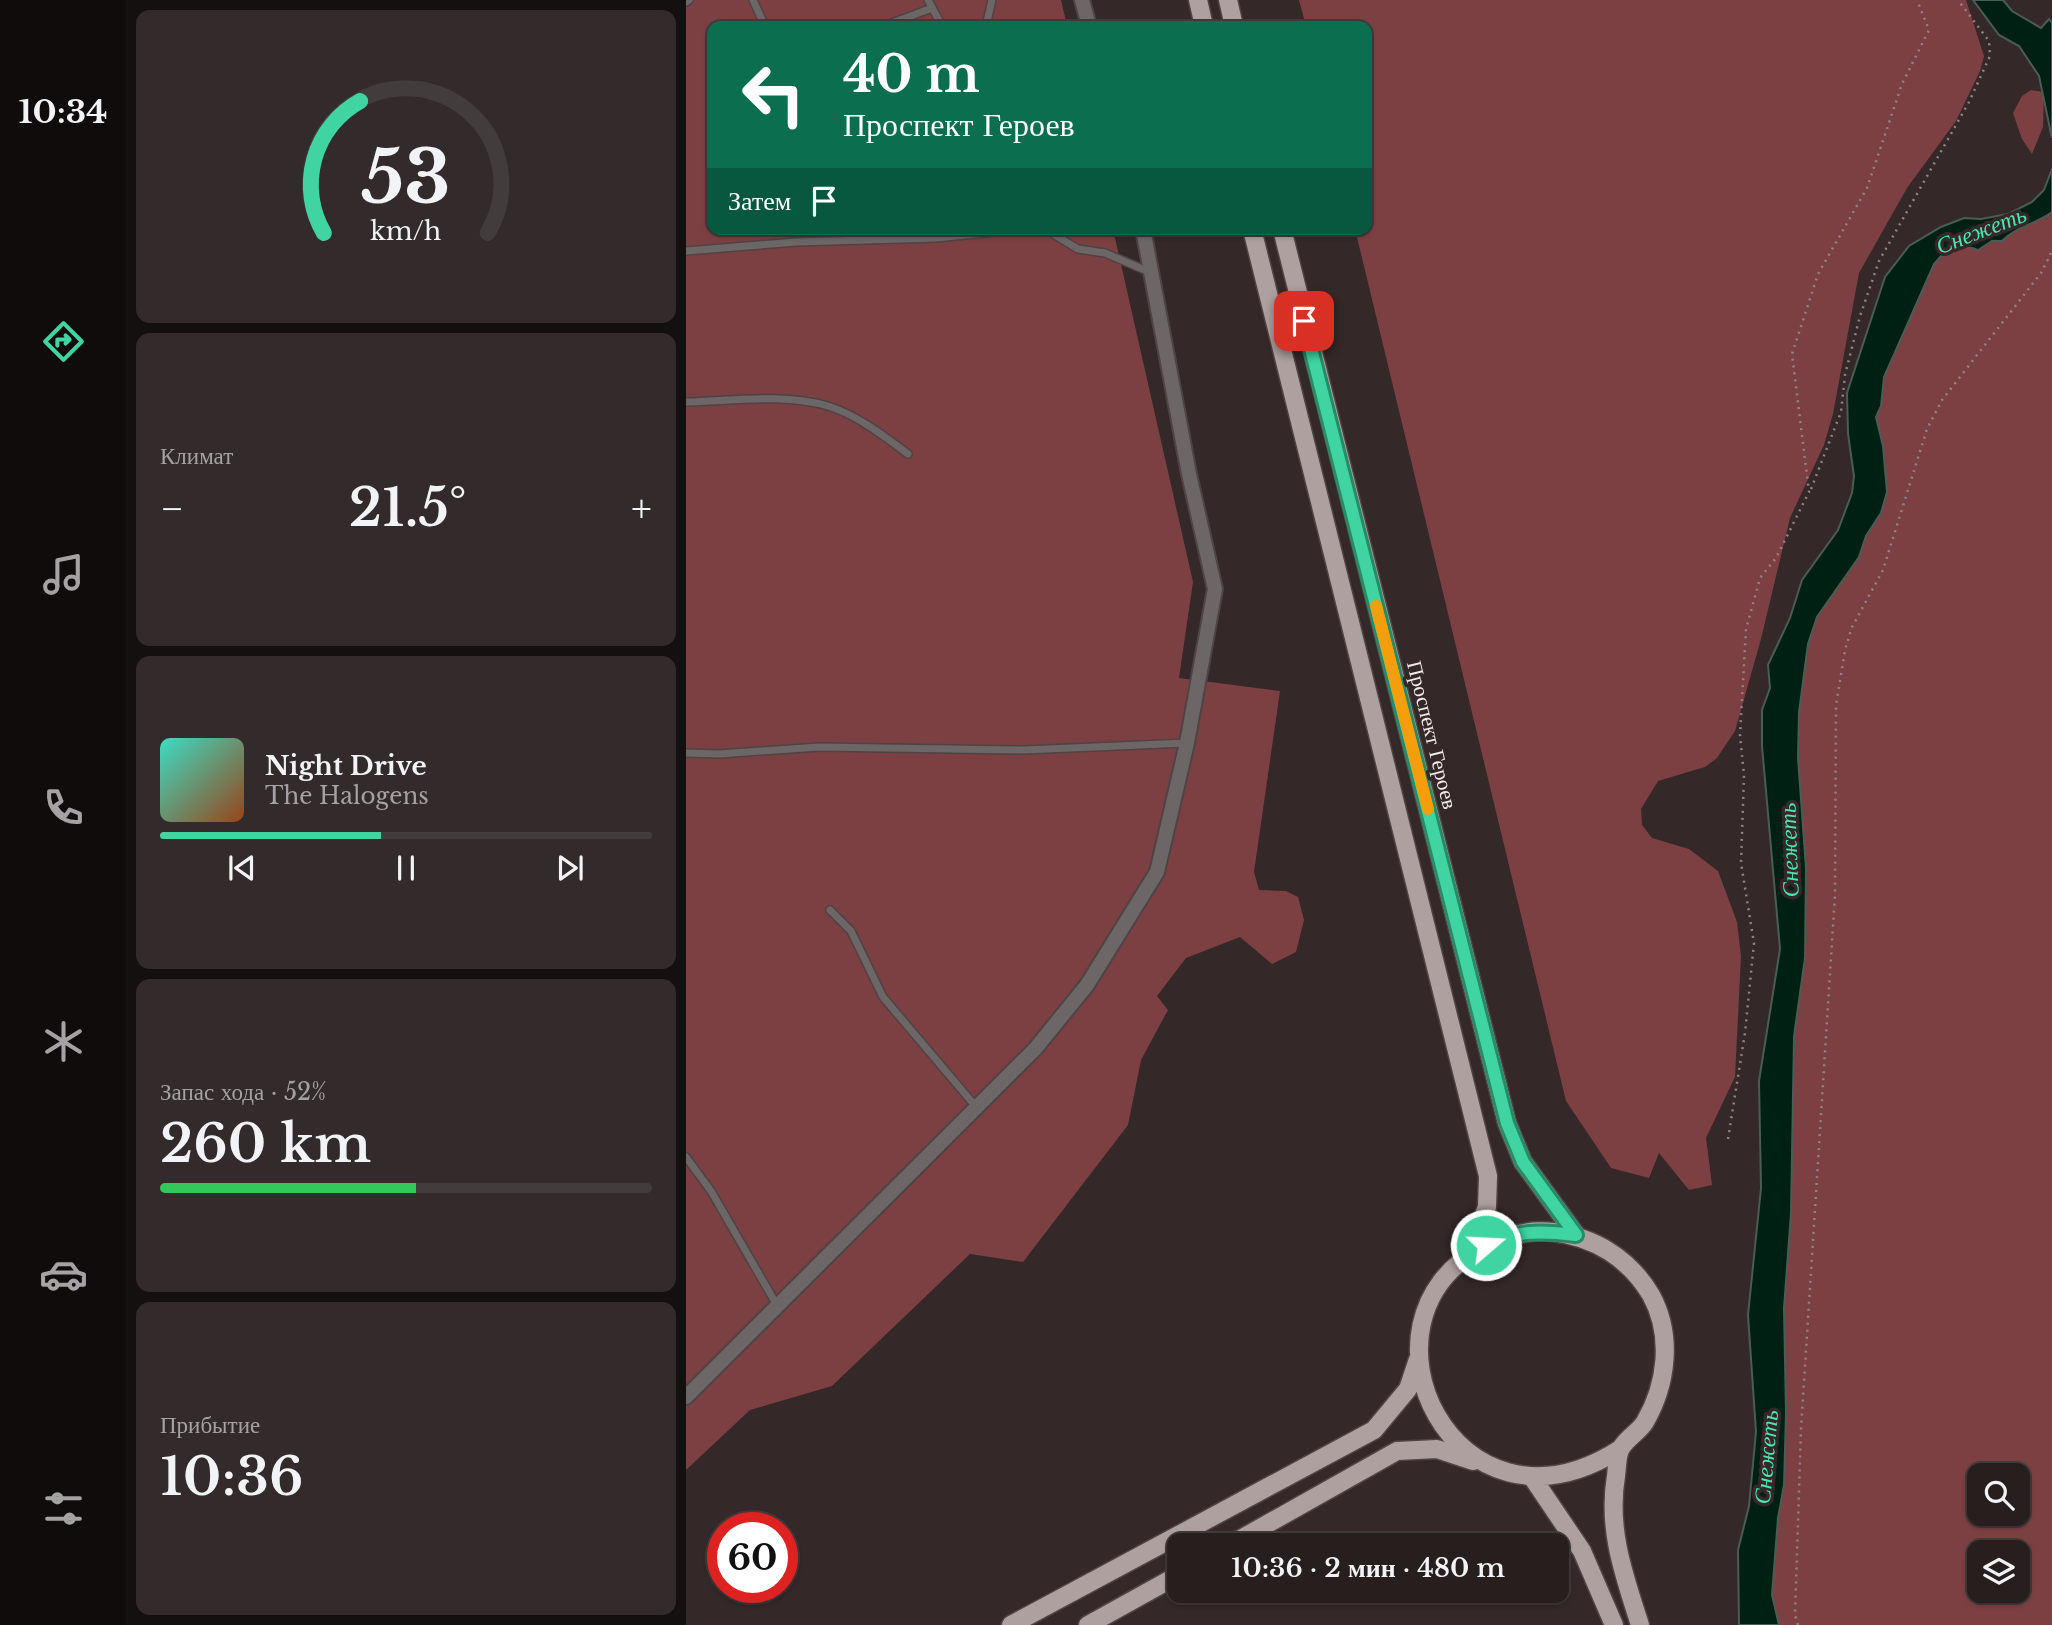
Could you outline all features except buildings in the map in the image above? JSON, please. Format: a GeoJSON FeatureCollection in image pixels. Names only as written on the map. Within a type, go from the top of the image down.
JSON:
{"type":"FeatureCollection","features":[{"type":"Feature","properties":{"kind":"main road"},"geometry":{"type":"LineString","coordinates":[[1198,0],[1203,21]]}},
{"type":"Feature","properties":{"kind":"main road"},"geometry":{"type":"LineString","coordinates":[[1228,0],[1233,21]]}},
{"type":"Feature","properties":{"kind":"main road","name":"Проспект Героев"},"geometry":{"type":"LineString","coordinates":[[1253,235],[1488,1176],[1487,1207],[1469,1254]]}},
{"type":"Feature","properties":{"kind":"main road","name":"Проспект Героев"},"geometry":{"type":"LineString","coordinates":[[1284,235],[1507,1123],[1523,1162],[1576,1235]]}},
{"type":"Feature","properties":{"kind":"main road","name":"Проспект Героев"},"geometry":{"type":"LineString","coordinates":[[1539,1230],[1576,1235],[1606,1248],[1632,1269],[1652,1297],[1663,1328],[1665,1362],[1658,1395],[1643,1424],[1620,1449],[1594,1466],[1574,1472],[1532,1477],[1495,1468],[1464,1450],[1440,1424],[1424,1391],[1419,1356],[1424,1321],[1437,1288],[1469,1254],[1502,1237],[1539,1230]]}},
{"type":"Feature","properties":{"kind":"main road"},"geometry":{"type":"LineString","coordinates":[[1011,1625],[1374,1430],[1408,1389],[1419,1356]]}},
{"type":"Feature","properties":{"kind":"main road"},"geometry":{"type":"LineString","coordinates":[[1251,1533],[1397,1451],[1437,1449],[1495,1468]]}},
{"type":"Feature","properties":{"kind":"main road"},"geometry":{"type":"LineString","coordinates":[[1620,1449],[1611,1505],[1618,1558],[1640,1625]]}},
{"type":"Feature","properties":{"kind":"main road"},"geometry":{"type":"LineString","coordinates":[[1532,1477],[1583,1551],[1614,1625]]}},
{"type":"Feature","properties":{"kind":"main road"},"geometry":{"type":"LineString","coordinates":[[1088,1625],[1167,1581]]}},
{"type":"Feature","properties":{"kind":"street"},"geometry":{"type":"LineString","coordinates":[[1082,0],[1088,21]]}},
{"type":"Feature","properties":{"kind":"street"},"geometry":{"type":"LineString","coordinates":[[686,1397],[1035,1049],[1087,985],[1157,872],[1187,743],[1214,589],[1189,474],[1144,235]]}},
{"type":"Feature","properties":{"kind":"lane"},"geometry":{"type":"LineString","coordinates":[[753,0],[763,21]]}},
{"type":"Feature","properties":{"kind":"lane"},"geometry":{"type":"LineString","coordinates":[[987,21],[992,0]]}},
{"type":"Feature","properties":{"kind":"lane"},"geometry":{"type":"LineString","coordinates":[[894,21],[930,4],[939,21]]}},
{"type":"Feature","properties":{"kind":"lane"},"geometry":{"type":"LineString","coordinates":[[686,251],[796,242],[965,235]]}},
{"type":"Feature","properties":{"kind":"lane"},"geometry":{"type":"LineString","coordinates":[[1055,235],[1078,249],[1105,253],[1153,273]]}},
{"type":"Feature","properties":{"kind":"lane"},"geometry":{"type":"LineString","coordinates":[[686,402],[800,401],[830,407],[861,422],[908,454]]}},
{"type":"Feature","properties":{"kind":"lane"},"geometry":{"type":"LineString","coordinates":[[686,753],[819,747],[1024,750],[1187,743]]}},
{"type":"Feature","properties":{"kind":"lane"},"geometry":{"type":"LineString","coordinates":[[830,911],[851,931],[883,997],[977,1109]]}},
{"type":"Feature","properties":{"kind":"lane"},"geometry":{"type":"LineString","coordinates":[[686,1157],[711,1191],[778,1308]]}},
{"type":"Feature","properties":{"kind":"path"},"geometry":{"type":"LineString","coordinates":[[1809,492],[1792,354],[1818,274],[1867,188],[1902,84],[1929,30],[1917,0]]}},
{"type":"Feature","properties":{"kind":"path"},"geometry":{"type":"LineString","coordinates":[[1728,1139],[1745,1033],[1754,943],[1741,863],[1744,775],[1740,735],[1746,629],[1760,578],[1776,558],[1809,492],[1840,412],[1845,375],[1860,316],[1879,261],[1969,102],[1990,55],[1989,41],[1958,0]]}},
{"type":"Feature","properties":{"kind":"path"},"geometry":{"type":"LineString","coordinates":[[1797,1625],[1795,1615],[1801,1429],[1835,895],[1836,705],[1845,650],[1852,627],[1883,570],[1927,429],[1942,400],[2041,273],[2052,251]]}},
{"type":"Feature","properties":{"kind":"shaded area"},"geometry":{"type":"Polygon","coordinates":[[[686,0],[1061,0],[1066,21],[707,21],[707,235],[1114,235],[1193,582],[1179,678],[1280,691],[1254,872],[1259,890],[1286,891],[1298,897],[1304,920],[1296,952],[1272,964],[1240,937],[1186,958],[1157,996],[1168,1010],[1141,1060],[1128,1125],[1023,1262],[970,1254],[832,1386],[750,1410],[686,1470],[686,0]]]}},
{"type":"Feature","properties":{"kind":"shaded area"},"geometry":{"type":"Polygon","coordinates":[[[1299,0],[1966,0],[1984,56],[1980,71],[1956,121],[1907,188],[1859,273],[1833,414],[1824,445],[1790,518],[1761,639],[1735,731],[1717,758],[1705,767],[1658,781],[1641,809],[1642,825],[1652,838],[1689,849],[1718,871],[1737,922],[1741,956],[1735,1077],[1706,1138],[1712,1185],[1689,1190],[1659,1153],[1649,1178],[1611,1168],[1566,1101],[1356,235],[1372,235],[1372,21],[1305,21],[1299,0]]]}},
{"type":"Feature","properties":{"kind":"shaded area"},"geometry":{"type":"Polygon","coordinates":[[[2031,90],[2044,92],[2043,127],[2032,154],[2022,139],[2013,113],[2022,96],[2031,90]]]}},
{"type":"Feature","properties":{"kind":"shaded area"},"geometry":{"type":"Polygon","coordinates":[[[2052,212],[2052,1625],[1779,1625],[1772,1595],[1778,1518],[1784,1485],[1784,1308],[1791,1213],[1794,1036],[1805,958],[1806,868],[1798,758],[1799,712],[1808,644],[1817,617],[1859,557],[1866,536],[1881,513],[1887,492],[1883,446],[1876,417],[1881,406],[1884,377],[1934,264],[1941,256],[1963,245],[1978,249],[1992,241],[2002,241],[2052,212]]]}},
{"type":"Feature","properties":{"kind":"water"},"geometry":{"type":"Polygon","coordinates":[[[1973,0],[2003,0],[2012,11],[2041,28],[2049,19],[2052,23],[2052,138],[2039,76],[2019,46],[1999,35],[1973,0]]]}},
{"type":"Feature","properties":{"kind":"water","name":"Снежеть"},"geometry":{"type":"Polygon","coordinates":[[[2052,169],[2052,212],[2002,241],[1992,241],[1978,250],[1963,245],[1941,256],[1934,264],[1884,377],[1881,406],[1876,417],[1883,446],[1887,492],[1881,513],[1866,536],[1859,557],[1817,617],[1808,644],[1799,712],[1798,758],[1806,868],[1805,958],[1794,1036],[1791,1213],[1784,1308],[1784,1485],[1778,1518],[1772,1595],[1779,1625],[1739,1625],[1738,1550],[1749,1506],[1756,1432],[1748,1315],[1761,1188],[1759,1081],[1780,949],[1762,746],[1762,710],[1770,688],[1768,665],[1790,618],[1802,580],[1838,530],[1852,493],[1854,476],[1848,434],[1847,393],[1885,277],[1909,246],[1941,227],[1964,218],[1981,219],[2008,214],[2032,202],[2044,190],[2052,169]]]}},
{"type":"Feature","properties":{"kind":"slow traffic"},"geometry":{"type":"LineString","coordinates":[[1376,606],[1428,809]]}},
{"type":"Feature","properties":{"kind":"route"},"geometry":{"type":"LineString","coordinates":[[1304,321],[1507,1123],[1523,1162],[1576,1235],[1539,1230],[1502,1237],[1486,1245]]}}]}
